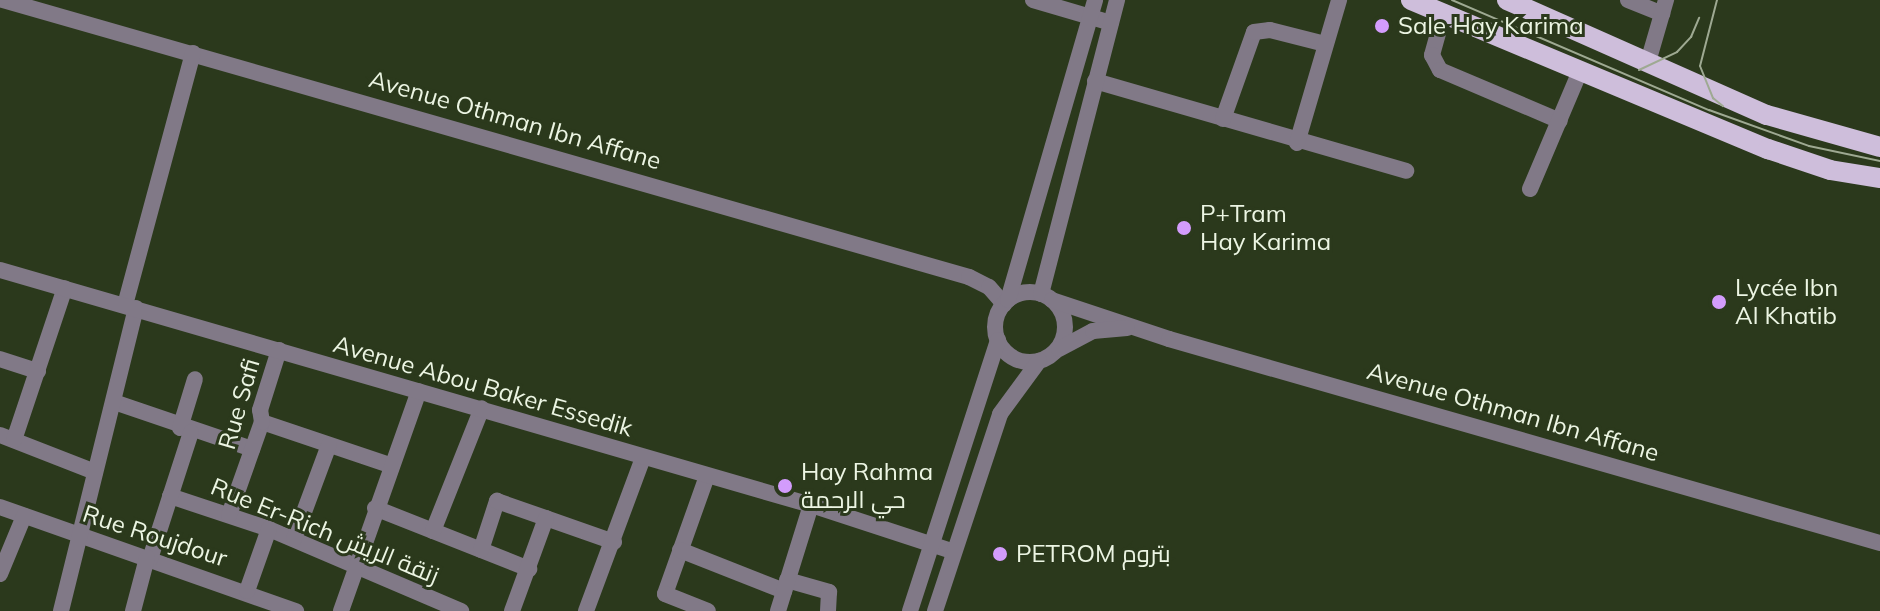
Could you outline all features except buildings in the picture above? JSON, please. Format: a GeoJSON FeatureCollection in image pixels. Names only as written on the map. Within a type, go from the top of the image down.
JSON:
{"type":"FeatureCollection","features":[{"type":"Feature","properties":{"kind":"main road"},"geometry":{"type":"LineString","coordinates":[[1411,0],[1801,161],[1880,178]]}},
{"type":"Feature","properties":{"kind":"main road"},"geometry":{"type":"LineString","coordinates":[[1507,0],[1767,115],[1880,147]]}},
{"type":"Feature","properties":{"kind":"street","name":"Avenue Othman Ibn Affane"},"geometry":{"type":"LineString","coordinates":[[3,0],[969,277],[989,287],[1006,302]]}},
{"type":"Feature","properties":{"kind":"street"},"geometry":{"type":"LineString","coordinates":[[1033,0],[1093,8],[1111,23]]}},
{"type":"Feature","properties":{"kind":"street"},"geometry":{"type":"LineString","coordinates":[[1046,297],[1095,81],[1117,0]]}},
{"type":"Feature","properties":{"kind":"street"},"geometry":{"type":"LineString","coordinates":[[1297,143],[1339,0]]}},
{"type":"Feature","properties":{"kind":"street"},"geometry":{"type":"LineString","coordinates":[[1628,0],[1664,7],[1648,62]]}},
{"type":"Feature","properties":{"kind":"street"},"geometry":{"type":"LineString","coordinates":[[910,611],[998,340],[996,318],[1006,302],[1093,8]]}},
{"type":"Feature","properties":{"kind":"street"},"geometry":{"type":"LineString","coordinates":[[1444,12],[1432,55],[1440,70],[1560,121]]}},
{"type":"Feature","properties":{"kind":"street"},"geometry":{"type":"LineString","coordinates":[[1223,119],[1254,32],[1270,30],[1325,44]]}},
{"type":"Feature","properties":{"kind":"street"},"geometry":{"type":"LineString","coordinates":[[61,611],[114,402],[130,307],[193,53]]}},
{"type":"Feature","properties":{"kind":"street"},"geometry":{"type":"LineString","coordinates":[[1530,189],[1580,71]]}},
{"type":"Feature","properties":{"kind":"street"},"geometry":{"type":"LineString","coordinates":[[1095,81],[1297,143],[1406,171]]}},
{"type":"Feature","properties":{"kind":"street","name":"Avenue Abou Baker Essedik"},"geometry":{"type":"LineString","coordinates":[[0,270],[811,505],[952,551]]}},
{"type":"Feature","properties":{"kind":"street"},"geometry":{"type":"LineString","coordinates":[[65,288],[38,371],[7,437],[95,472]]}},
{"type":"Feature","properties":{"kind":"street"},"geometry":{"type":"LineString","coordinates":[[935,611],[952,551],[1000,414],[1039,361],[1056,350],[1065,324],[1046,297],[1026,292],[1006,302]]}},
{"type":"Feature","properties":{"kind":"street","name":"Avenue Othman Ibn Affane"},"geometry":{"type":"LineString","coordinates":[[1046,297],[1132,328],[1880,543]]}},
{"type":"Feature","properties":{"kind":"street","name":"Avenue Othman Ibn Affane"},"geometry":{"type":"LineString","coordinates":[[1056,350],[1093,331],[1132,328]]}},
{"type":"Feature","properties":{"kind":"street"},"geometry":{"type":"LineString","coordinates":[[998,340],[1013,358],[1039,361]]}},
{"type":"Feature","properties":{"kind":"street","name":"Rue Safi"},"geometry":{"type":"LineString","coordinates":[[229,515],[262,422],[260,410],[279,350]]}},
{"type":"Feature","properties":{"kind":"street"},"geometry":{"type":"LineString","coordinates":[[0,359],[38,371]]}},
{"type":"Feature","properties":{"kind":"street"},"geometry":{"type":"LineString","coordinates":[[133,611],[170,496],[195,379]]}},
{"type":"Feature","properties":{"kind":"street"},"geometry":{"type":"LineString","coordinates":[[341,611],[390,465],[419,391]]}},
{"type":"Feature","properties":{"kind":"street"},"geometry":{"type":"LineString","coordinates":[[114,402],[185,430],[252,449]]}},
{"type":"Feature","properties":{"kind":"street"},"geometry":{"type":"LineString","coordinates":[[433,531],[482,408]]}},
{"type":"Feature","properties":{"kind":"street"},"geometry":{"type":"LineString","coordinates":[[262,422],[390,465]]}},
{"type":"Feature","properties":{"kind":"street"},"geometry":{"type":"LineString","coordinates":[[294,539],[329,445]]}},
{"type":"Feature","properties":{"kind":"street"},"geometry":{"type":"LineString","coordinates":[[586,611],[643,458]]}},
{"type":"Feature","properties":{"kind":"street"},"geometry":{"type":"LineString","coordinates":[[707,476],[665,594],[708,611]]}},
{"type":"Feature","properties":{"kind":"street","name":"Rue Er-Rich زنقة الريش"},"geometry":{"type":"LineString","coordinates":[[170,496],[269,529],[357,564],[421,604],[461,611]]}},
{"type":"Feature","properties":{"kind":"street"},"geometry":{"type":"LineString","coordinates":[[481,550],[497,501],[614,542]]}},
{"type":"Feature","properties":{"kind":"street"},"geometry":{"type":"LineString","coordinates":[[778,611],[811,505]]}},
{"type":"Feature","properties":{"kind":"street","name":"Rue Roujdour"},"geometry":{"type":"LineString","coordinates":[[0,507],[78,537],[247,591],[265,605],[296,611]]}},
{"type":"Feature","properties":{"kind":"street"},"geometry":{"type":"LineString","coordinates":[[375,508],[529,569]]}},
{"type":"Feature","properties":{"kind":"street"},"geometry":{"type":"LineString","coordinates":[[0,574],[24,516]]}},
{"type":"Feature","properties":{"kind":"street"},"geometry":{"type":"LineString","coordinates":[[512,611],[546,518]]}},
{"type":"Feature","properties":{"kind":"street"},"geometry":{"type":"LineString","coordinates":[[247,591],[269,529]]}},
{"type":"Feature","properties":{"kind":"street"},"geometry":{"type":"LineString","coordinates":[[680,550],[786,586],[829,592],[828,611]]}},
{"type":"Feature","properties":{"kind":"tram line"},"geometry":{"type":"LineString","coordinates":[[1452,0],[1709,110],[1809,146],[1880,161]]}},
{"type":"Feature","properties":{"kind":"tram line"},"geometry":{"type":"LineString","coordinates":[[1717,0],[1700,66],[1713,98],[1723,106]]}},
{"type":"Feature","properties":{"kind":"tram line"},"geometry":{"type":"LineString","coordinates":[[1639,70],[1677,52],[1691,37],[1699,18]]}},
{"type":"Feature","properties":{"kind":"place","name":"Sale Hay Karima"},"geometry":{"type":"Point","coordinates":[1382,26]}},
{"type":"Feature","properties":{"kind":"place","name":"P+Tram Hay Karima"},"geometry":{"type":"Point","coordinates":[1184,228]}},
{"type":"Feature","properties":{"kind":"place","name":"Lycée Ibn Al Khatib"},"geometry":{"type":"Point","coordinates":[1719,302]}},
{"type":"Feature","properties":{"kind":"place","name":"Hay Rahma حي الرحمة"},"geometry":{"type":"Point","coordinates":[785,486]}},
{"type":"Feature","properties":{"kind":"place","name":"PETROM بتروم"},"geometry":{"type":"Point","coordinates":[1000,554]}}]}
